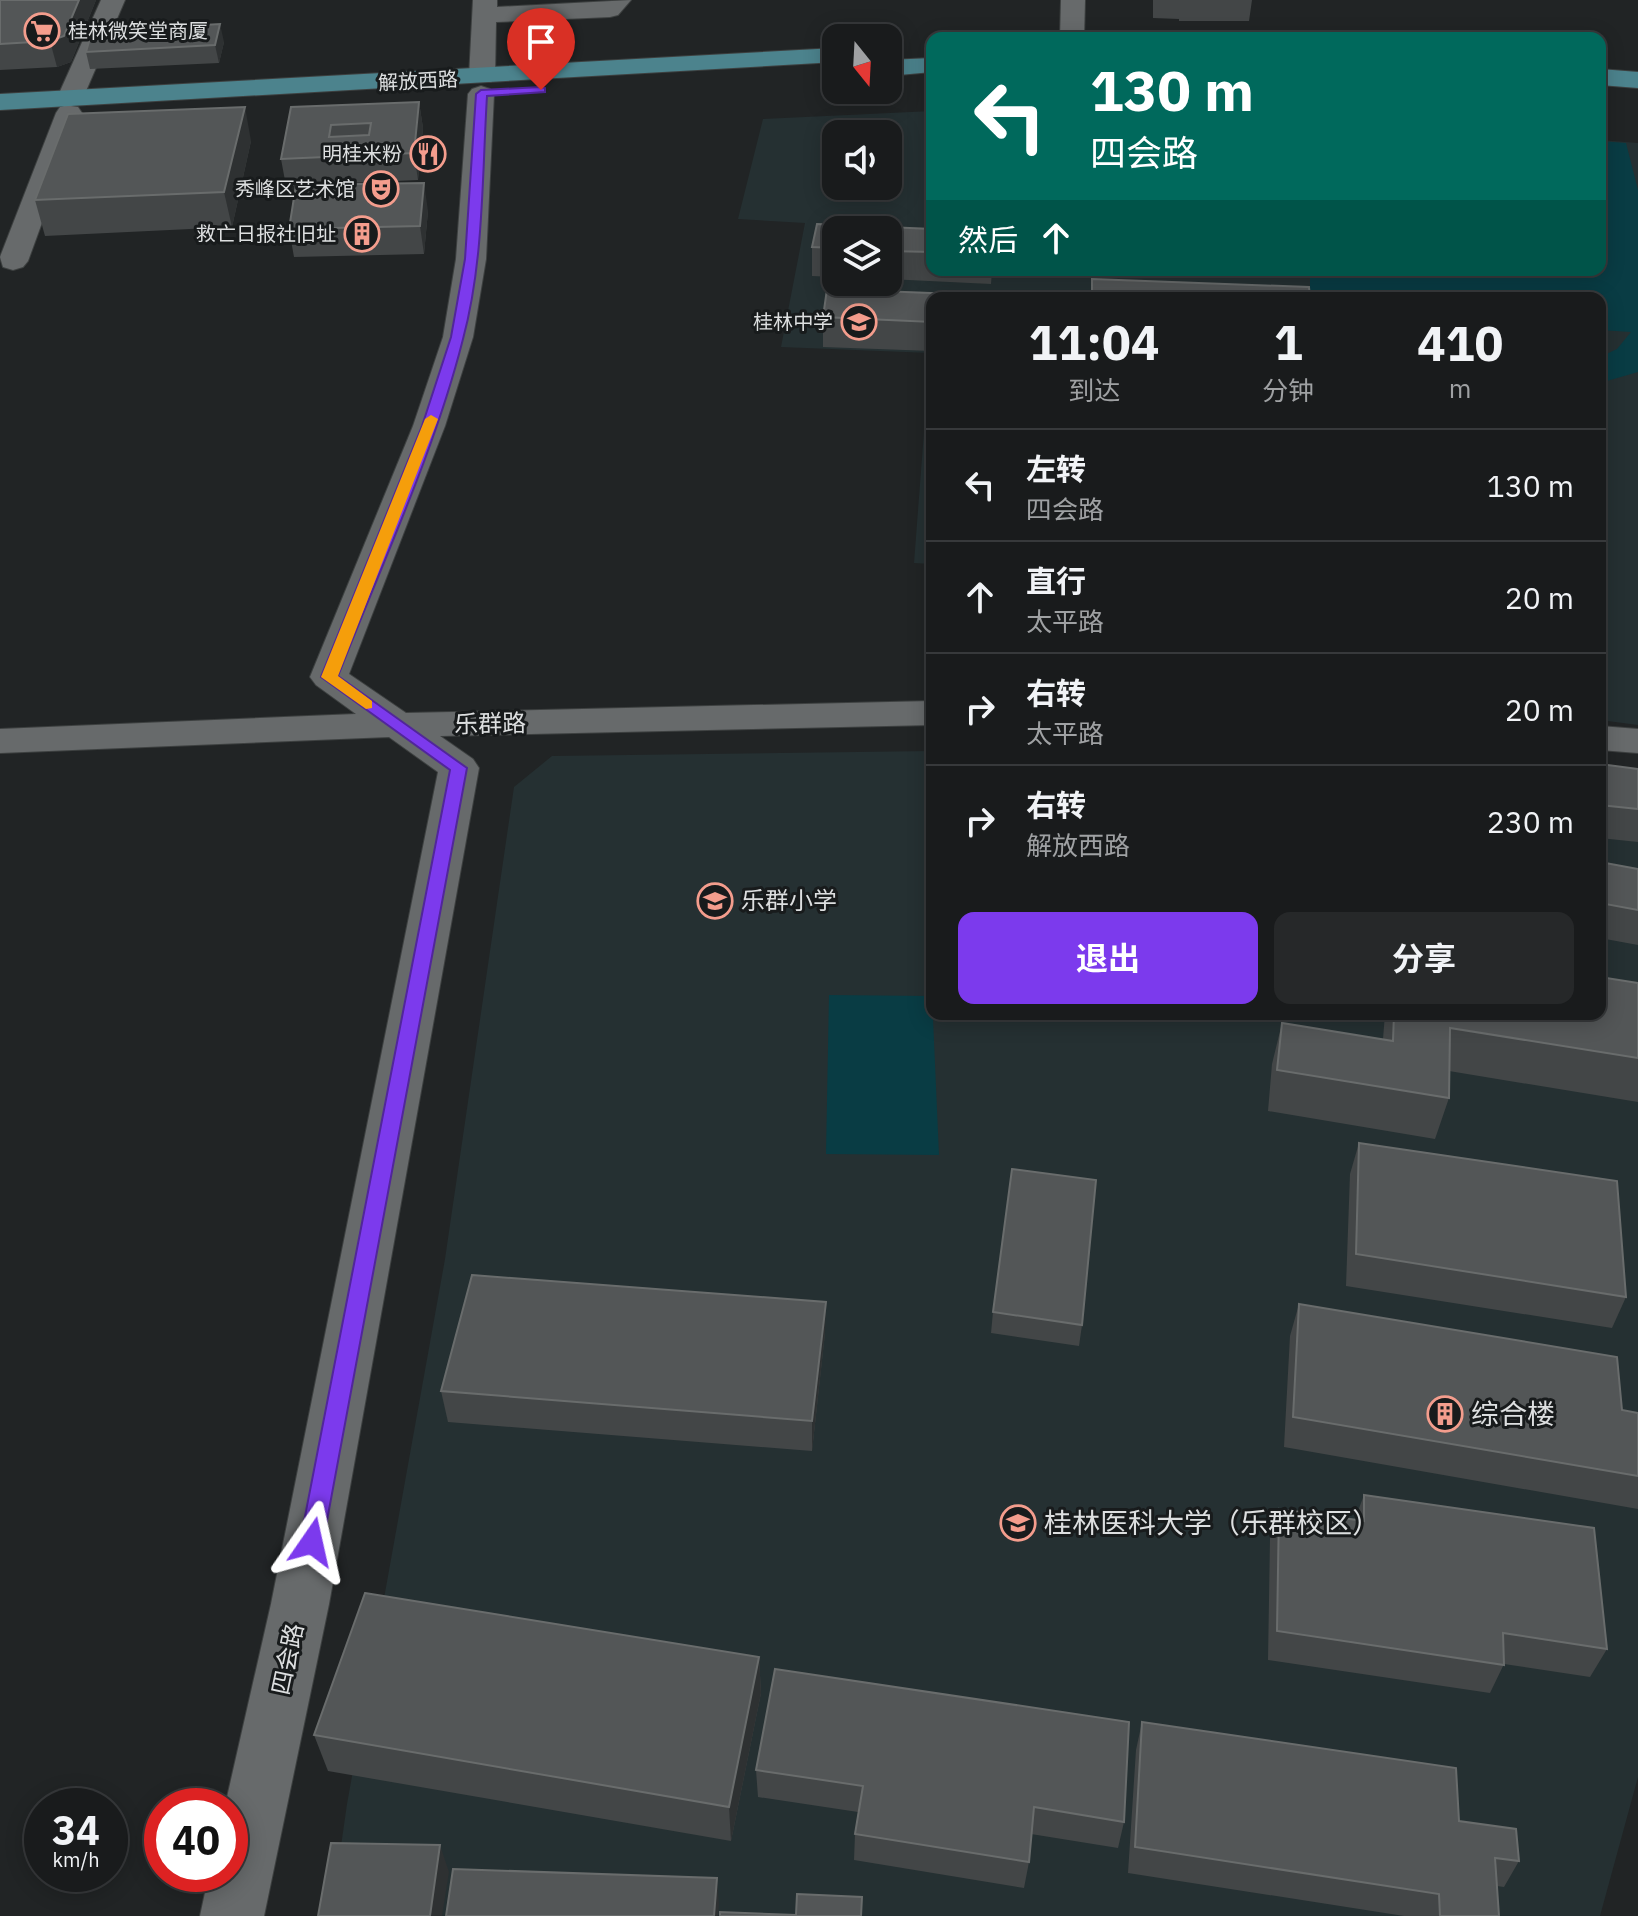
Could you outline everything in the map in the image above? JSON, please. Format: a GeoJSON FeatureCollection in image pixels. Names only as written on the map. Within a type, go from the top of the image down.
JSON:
{"type":"FeatureCollection","features":[{"type":"Feature","properties":{"kind":"main road"},"geometry":{"type":"LineString","coordinates":[[902,51],[926,49]]}},
{"type":"Feature","properties":{"kind":"main road","name":"解放西路"},"geometry":{"type":"LineString","coordinates":[[482,85],[822,56]]}},
{"type":"Feature","properties":{"kind":"main road"},"geometry":{"type":"LineString","coordinates":[[1606,61],[1638,64]]}},
{"type":"Feature","properties":{"kind":"main road"},"geometry":{"type":"LineString","coordinates":[[902,67],[926,65]]}},
{"type":"Feature","properties":{"kind":"main road","name":"解放西路"},"geometry":{"type":"LineString","coordinates":[[0,117],[69,106],[822,72]]}},
{"type":"Feature","properties":{"kind":"main road"},"geometry":{"type":"LineString","coordinates":[[1606,77],[1638,80]]}},
{"type":"Feature","properties":{"kind":"main road","name":"解放西路"},"geometry":{"type":"LineString","coordinates":[[0,102],[69,106]]}},
{"type":"Feature","properties":{"kind":"street"},"geometry":{"type":"LineString","coordinates":[[13,261],[69,106],[113,0]]}},
{"type":"Feature","properties":{"kind":"street"},"geometry":{"type":"LineString","coordinates":[[395,725],[329,677],[429,426],[458,337],[471,259],[484,7],[610,10],[619,0]]}},
{"type":"Feature","properties":{"kind":"street"},"geometry":{"type":"LineString","coordinates":[[1072,32],[1073,0]]}},
{"type":"Feature","properties":{"kind":"street","name":"乐群路"},"geometry":{"type":"LineString","coordinates":[[0,741],[395,725],[926,713]]}},
{"type":"Feature","properties":{"kind":"street","name":"四会路"},"geometry":{"type":"LineString","coordinates":[[232,1916],[300,1604],[459,768],[395,725]]}},
{"type":"Feature","properties":{"kind":"street"},"geometry":{"type":"LineString","coordinates":[[1606,738],[1638,741]]}},
{"type":"Feature","properties":{"kind":"shaded area","name":"桂林中学"},"geometry":{"type":"Polygon","coordinates":[[[926,111],[926,276],[1606,276],[1606,140],[1638,143],[1638,725],[1606,721],[1606,292],[926,292],[926,353],[781,347],[805,223],[738,219],[763,119],[926,111]]]}},
{"type":"Feature","properties":{"kind":"shaded area"},"geometry":{"type":"Polygon","coordinates":[[[1606,141],[1626,143],[1638,190],[1638,372],[1606,381],[1606,354],[1617,349],[1631,332],[1606,330],[1606,292],[1310,292],[1310,276],[1606,276],[1606,141]]]}},
{"type":"Feature","properties":{"kind":"shaded area","name":"桂林中学"},"geometry":{"type":"Polygon","coordinates":[[[926,406],[926,564],[914,563],[926,406]]]}},
{"type":"Feature","properties":{"kind":"shaded area","name":"桂林医科大学（乐群校区）"},"geometry":{"type":"Polygon","coordinates":[[[926,751],[926,1020],[1606,1020],[1606,784],[1638,787],[1638,1777],[1600,1916],[331,1916],[347,1804],[445,1259],[514,787],[552,756],[926,751]]]}},
{"type":"Feature","properties":{"kind":"shaded area"},"geometry":{"type":"Polygon","coordinates":[[[829,995],[926,996],[926,1020],[933,1020],[939,1155],[826,1154],[829,995]]]}},
{"type":"Feature","properties":{"kind":"building"},"geometry":{"type":"Polygon","coordinates":[[[0,0],[79,0],[64,36],[50,41],[0,44],[0,0]]]}},
{"type":"Feature","properties":{"kind":"building"},"geometry":{"type":"Polygon","coordinates":[[[220,24],[215,45],[86,52],[92,31],[220,24]]]}},
{"type":"Feature","properties":{"kind":"building"},"geometry":{"type":"Polygon","coordinates":[[[419,102],[414,153],[281,159],[291,107],[419,102]],[[371,123],[331,125],[329,137],[369,135],[371,123]]]}},
{"type":"Feature","properties":{"kind":"building"},"geometry":{"type":"Polygon","coordinates":[[[245,107],[224,192],[35,200],[68,114],[245,107]]]}},
{"type":"Feature","properties":{"kind":"building"},"geometry":{"type":"Polygon","coordinates":[[[424,183],[420,226],[289,229],[296,185],[424,183]]]}},
{"type":"Feature","properties":{"kind":"building"},"geometry":{"type":"Polygon","coordinates":[[[817,224],[822,224],[822,247],[812,247],[817,224]]]}},
{"type":"Feature","properties":{"kind":"building"},"geometry":{"type":"Polygon","coordinates":[[[902,228],[926,229],[926,252],[902,251],[902,228]]]}},
{"type":"Feature","properties":{"kind":"building"},"geometry":{"type":"Polygon","coordinates":[[[1092,279],[1309,287],[1309,292],[1092,292],[1092,279]]]}},
{"type":"Feature","properties":{"kind":"building"},"geometry":{"type":"Polygon","coordinates":[[[902,292],[926,293],[926,322],[823,317],[826,296],[902,296],[902,292]]]}},
{"type":"Feature","properties":{"kind":"building"},"geometry":{"type":"Polygon","coordinates":[[[1606,765],[1638,769],[1638,809],[1606,806],[1606,765]]]}},
{"type":"Feature","properties":{"kind":"building"},"geometry":{"type":"Polygon","coordinates":[[[1606,863],[1638,869],[1638,910],[1606,904],[1606,863]]]}},
{"type":"Feature","properties":{"kind":"building"},"geometry":{"type":"Polygon","coordinates":[[[1606,978],[1638,983],[1638,1058],[1450,1028],[1449,1098],[1277,1070],[1282,1023],[1393,1041],[1394,1020],[1606,1020],[1606,978]]]}},
{"type":"Feature","properties":{"kind":"building"},"geometry":{"type":"Polygon","coordinates":[[[1359,1143],[1617,1181],[1626,1297],[1356,1254],[1359,1143]]]}},
{"type":"Feature","properties":{"kind":"building"},"geometry":{"type":"Polygon","coordinates":[[[1012,1169],[1096,1180],[1082,1325],[993,1312],[1012,1169]]]}},
{"type":"Feature","properties":{"kind":"building"},"geometry":{"type":"Polygon","coordinates":[[[472,1275],[826,1302],[812,1421],[441,1391],[472,1275]]]}},
{"type":"Feature","properties":{"kind":"building","name":"综合楼"},"geometry":{"type":"Polygon","coordinates":[[[1299,1304],[1617,1357],[1622,1410],[1638,1413],[1638,1476],[1293,1417],[1299,1304]]]}},
{"type":"Feature","properties":{"kind":"building"},"geometry":{"type":"Polygon","coordinates":[[[1364,1495],[1594,1528],[1607,1649],[1503,1633],[1504,1665],[1277,1631],[1279,1509],[1364,1521],[1364,1495]]]}},
{"type":"Feature","properties":{"kind":"building"},"geometry":{"type":"Polygon","coordinates":[[[365,1593],[759,1657],[729,1807],[314,1735],[365,1593]]]}},
{"type":"Feature","properties":{"kind":"building"},"geometry":{"type":"Polygon","coordinates":[[[775,1669],[1129,1722],[1124,1822],[1034,1807],[1029,1862],[855,1834],[863,1786],[756,1770],[775,1669]]]}},
{"type":"Feature","properties":{"kind":"building"},"geometry":{"type":"Polygon","coordinates":[[[1142,1722],[1456,1768],[1459,1821],[1516,1829],[1519,1861],[1495,1858],[1499,1916],[1440,1916],[1439,1894],[1135,1847],[1142,1722]]]}},
{"type":"Feature","properties":{"kind":"building"},"geometry":{"type":"Polygon","coordinates":[[[331,1843],[440,1845],[430,1916],[318,1916],[331,1843]]]}},
{"type":"Feature","properties":{"kind":"building"},"geometry":{"type":"Polygon","coordinates":[[[453,1869],[717,1878],[714,1916],[446,1916],[453,1869]]]}},
{"type":"Feature","properties":{"kind":"building"},"geometry":{"type":"Polygon","coordinates":[[[797,1894],[862,1897],[861,1916],[720,1916],[720,1912],[796,1915],[797,1894]]]}},
{"type":"Feature","properties":{"kind":"slow traffic"},"geometry":{"type":"LineString","coordinates":[[366,704],[329,677],[431,419]]}},
{"type":"Feature","properties":{"kind":"place","name":"桂林微笑堂商厦"},"geometry":{"type":"Point","coordinates":[42,31]}},
{"type":"Feature","properties":{"kind":"place","name":"明桂米粉"},"geometry":{"type":"Point","coordinates":[428,154]}},
{"type":"Feature","properties":{"kind":"place","name":"秀峰区艺术馆"},"geometry":{"type":"Point","coordinates":[381,189]}},
{"type":"Feature","properties":{"kind":"place","name":"救亡日报社旧址"},"geometry":{"type":"Point","coordinates":[362,234]}},
{"type":"Feature","properties":{"kind":"place","name":"桂林中学"},"geometry":{"type":"Point","coordinates":[859,322]}},
{"type":"Feature","properties":{"kind":"place","name":"乐群小学"},"geometry":{"type":"Point","coordinates":[715,901]}},
{"type":"Feature","properties":{"kind":"place","name":"综合楼"},"geometry":{"type":"Point","coordinates":[1445,1414]}},
{"type":"Feature","properties":{"kind":"place","name":"桂林医科大学（乐群校区）"},"geometry":{"type":"Point","coordinates":[1018,1523]}},
{"type":"Feature","properties":{"kind":"route"},"geometry":{"type":"LineString","coordinates":[[312,1542],[459,768],[329,677],[429,426],[458,337],[477,197],[481,94],[541,90]]}}]}
